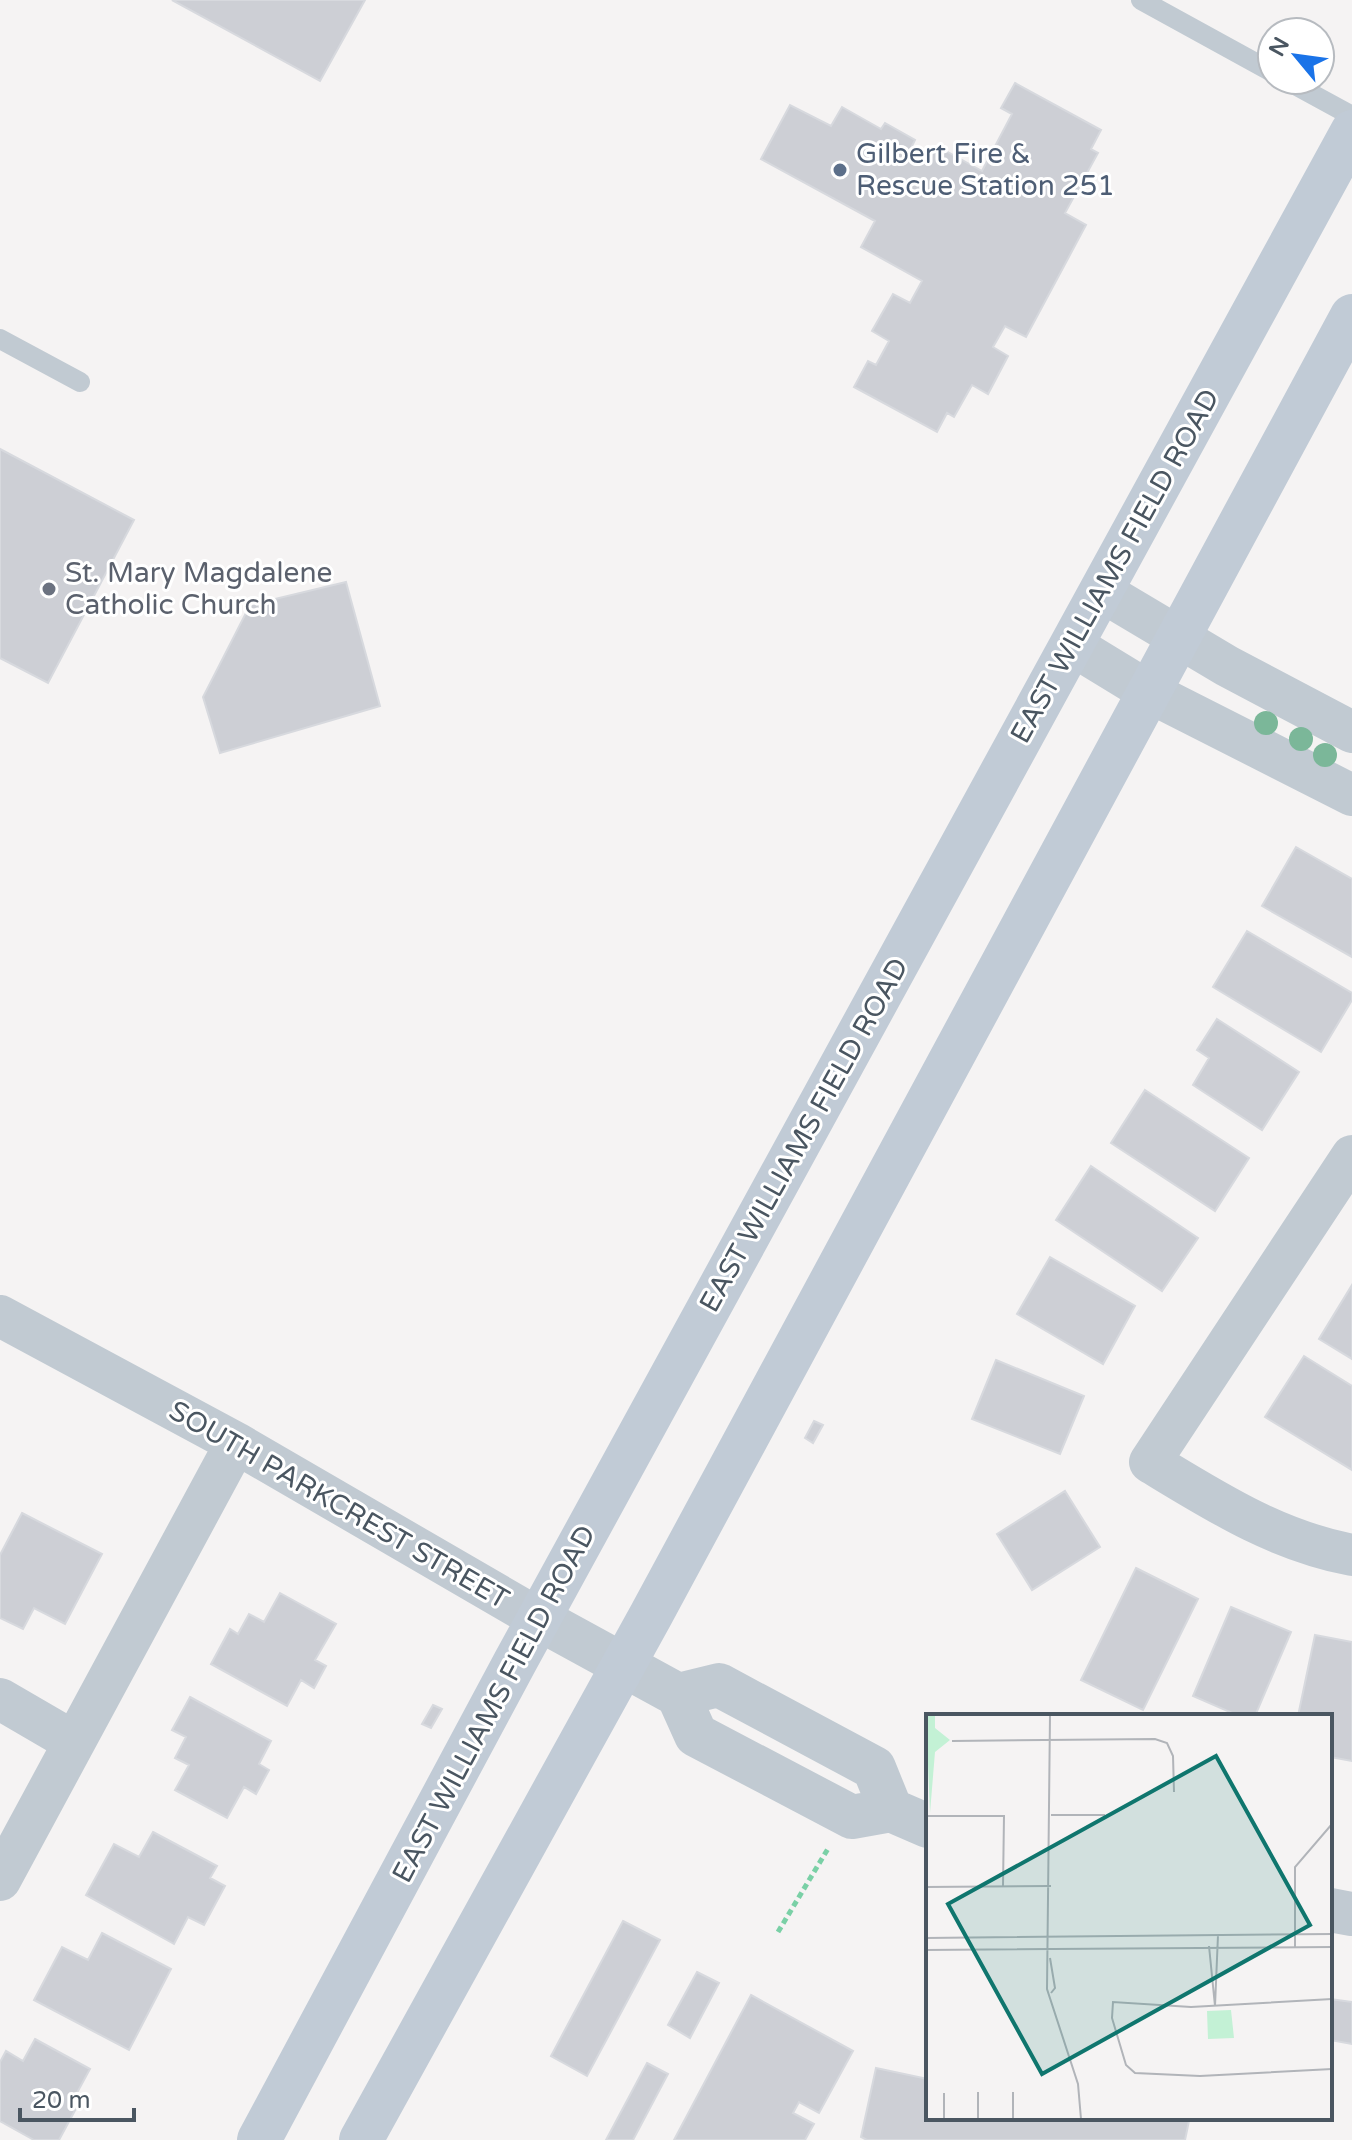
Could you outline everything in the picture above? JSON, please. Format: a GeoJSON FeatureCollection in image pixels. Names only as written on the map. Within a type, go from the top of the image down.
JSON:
{"type":"FeatureCollection","features":[{"type":"Feature","properties":{"kind":"main road","name":"EAST WILLIAMS FIELD ROAD"},"geometry":{"type":"LineString","coordinates":[[259,2140],[539,1619],[1352,132]]}},
{"type":"Feature","properties":{"kind":"main road"},"geometry":{"type":"LineString","coordinates":[[361,2140],[1352,316]]}},
{"type":"Feature","properties":{"kind":"street"},"geometry":{"type":"LineString","coordinates":[[1101,591],[1352,732]]}},
{"type":"Feature","properties":{"kind":"street"},"geometry":{"type":"LineString","coordinates":[[1072,645],[1149,692],[1352,795]]}},
{"type":"Feature","properties":{"kind":"street"},"geometry":{"type":"LineString","coordinates":[[1352,1156],[1150,1462],[1261,1527],[1299,1542],[1352,1555]]}},
{"type":"Feature","properties":{"kind":"street","name":"SOUTH PARKCREST STREET"},"geometry":{"type":"LineString","coordinates":[[0,1316],[236,1443],[539,1619],[678,1695],[719,1685],[874,1768],[909,1818]]}},
{"type":"Feature","properties":{"kind":"street"},"geometry":{"type":"LineString","coordinates":[[0,1880],[236,1443]]}},
{"type":"Feature","properties":{"kind":"street"},"geometry":{"type":"LineString","coordinates":[[0,1699],[74,1742]]}},
{"type":"Feature","properties":{"kind":"street"},"geometry":{"type":"LineString","coordinates":[[1332,1910],[1352,1914]]}},
{"type":"Feature","properties":{"kind":"lane"},"geometry":{"type":"LineString","coordinates":[[1141,0],[1256,63]]}},
{"type":"Feature","properties":{"kind":"lane"},"geometry":{"type":"LineString","coordinates":[[1315,96],[1352,116]]}},
{"type":"Feature","properties":{"kind":"lane"},"geometry":{"type":"LineString","coordinates":[[0,339],[80,382]]}},
{"type":"Feature","properties":{"kind":"path"},"geometry":{"type":"LineString","coordinates":[[778,1932],[831,1844]]}},
{"type":"Feature","properties":{"kind":"building"},"geometry":{"type":"Polygon","coordinates":[[[172,0],[365,0],[320,81],[172,0]]]}},
{"type":"Feature","properties":{"kind":"building"},"geometry":{"type":"Polygon","coordinates":[[[1015,83],[1101,130],[1091,149],[1098,153],[1065,213],[1086,225],[1026,337],[1005,326],[993,347],[1008,356],[988,394],[972,385],[954,417],[947,413],[937,432],[854,387],[868,361],[876,365],[889,341],[872,331],[893,294],[910,303],[922,281],[861,247],[875,221],[761,159],[790,105],[831,126],[842,107],[881,129],[885,123],[915,140],[912,146],[931,156],[937,146],[982,171],[1012,114],[1001,108],[1015,83]]]}},
{"type":"Feature","properties":{"kind":"building","name":"St. Mary Magdalene Catholic Church"},"geometry":{"type":"Polygon","coordinates":[[[0,449],[134,520],[48,683],[0,658],[0,449]]]}},
{"type":"Feature","properties":{"kind":"building"},"geometry":{"type":"Polygon","coordinates":[[[346,582],[380,706],[220,753],[203,697],[250,605],[346,582]]]}},
{"type":"Feature","properties":{"kind":"building"},"geometry":{"type":"Polygon","coordinates":[[[1296,847],[1352,879],[1352,957],[1262,906],[1296,847]]]}},
{"type":"Feature","properties":{"kind":"building"},"geometry":{"type":"Polygon","coordinates":[[[1247,931],[1352,993],[1352,1000],[1321,1052],[1213,987],[1247,931]]]}},
{"type":"Feature","properties":{"kind":"building"},"geometry":{"type":"Polygon","coordinates":[[[1217,1019],[1299,1072],[1262,1130],[1193,1085],[1209,1058],[1197,1050],[1217,1019]]]}},
{"type":"Feature","properties":{"kind":"building"},"geometry":{"type":"Polygon","coordinates":[[[1145,1090],[1249,1158],[1215,1211],[1111,1143],[1145,1090]]]}},
{"type":"Feature","properties":{"kind":"building"},"geometry":{"type":"Polygon","coordinates":[[[1091,1166],[1198,1238],[1162,1291],[1056,1220],[1091,1166]]]}},
{"type":"Feature","properties":{"kind":"building"},"geometry":{"type":"Polygon","coordinates":[[[1050,1257],[1135,1306],[1103,1364],[1017,1314],[1050,1257]]]}},
{"type":"Feature","properties":{"kind":"building"},"geometry":{"type":"Polygon","coordinates":[[[1352,1285],[1352,1359],[1319,1339],[1352,1285]]]}},
{"type":"Feature","properties":{"kind":"building"},"geometry":{"type":"Polygon","coordinates":[[[1304,1356],[1352,1386],[1352,1470],[1265,1417],[1304,1356]]]}},
{"type":"Feature","properties":{"kind":"building"},"geometry":{"type":"Polygon","coordinates":[[[996,1360],[1084,1396],[1060,1454],[972,1419],[996,1360]]]}},
{"type":"Feature","properties":{"kind":"building"},"geometry":{"type":"Polygon","coordinates":[[[814,1421],[823,1425],[813,1443],[805,1438],[814,1421]]]}},
{"type":"Feature","properties":{"kind":"building"},"geometry":{"type":"Polygon","coordinates":[[[1065,1491],[1100,1547],[1032,1590],[997,1534],[1065,1491]]]}},
{"type":"Feature","properties":{"kind":"building"},"geometry":{"type":"Polygon","coordinates":[[[22,1513],[102,1554],[65,1624],[34,1608],[23,1629],[0,1618],[0,1555],[22,1513]]]}},
{"type":"Feature","properties":{"kind":"building"},"geometry":{"type":"Polygon","coordinates":[[[1136,1568],[1198,1599],[1143,1710],[1081,1680],[1136,1568]]]}},
{"type":"Feature","properties":{"kind":"building"},"geometry":{"type":"Polygon","coordinates":[[[280,1593],[336,1624],[315,1660],[326,1666],[314,1688],[301,1680],[287,1706],[211,1664],[230,1629],[238,1634],[249,1614],[264,1622],[280,1593]]]}},
{"type":"Feature","properties":{"kind":"building"},"geometry":{"type":"Polygon","coordinates":[[[1231,1607],[1291,1632],[1256,1714],[1234,1714],[1193,1696],[1231,1607]]]}},
{"type":"Feature","properties":{"kind":"building"},"geometry":{"type":"Polygon","coordinates":[[[1315,1635],[1352,1642],[1352,1761],[1332,1757],[1332,1714],[1298,1714],[1315,1635]]]}},
{"type":"Feature","properties":{"kind":"building"},"geometry":{"type":"Polygon","coordinates":[[[190,1697],[271,1741],[259,1764],[269,1770],[256,1794],[244,1787],[227,1818],[175,1790],[189,1765],[175,1758],[186,1737],[172,1730],[190,1697]]]}},
{"type":"Feature","properties":{"kind":"building"},"geometry":{"type":"Polygon","coordinates":[[[433,1705],[442,1709],[431,1728],[422,1724],[433,1705]]]}},
{"type":"Feature","properties":{"kind":"building"},"geometry":{"type":"Polygon","coordinates":[[[153,1832],[217,1866],[210,1878],[225,1886],[204,1925],[188,1917],[174,1944],[86,1895],[114,1844],[139,1857],[153,1832]]]}},
{"type":"Feature","properties":{"kind":"building"},"geometry":{"type":"Polygon","coordinates":[[[623,1921],[660,1940],[587,2076],[551,2056],[623,1921]]]}},
{"type":"Feature","properties":{"kind":"building"},"geometry":{"type":"Polygon","coordinates":[[[102,1933],[171,1969],[129,2050],[34,2000],[62,1947],[88,1960],[102,1933]]]}},
{"type":"Feature","properties":{"kind":"building"},"geometry":{"type":"Polygon","coordinates":[[[697,1972],[719,1983],[690,2038],[668,2025],[697,1972]]]}},
{"type":"Feature","properties":{"kind":"building"},"geometry":{"type":"Polygon","coordinates":[[[751,1995],[853,2051],[819,2113],[799,2102],[793,2113],[814,2124],[805,2140],[674,2140],[751,1995]]]}},
{"type":"Feature","properties":{"kind":"building"},"geometry":{"type":"Polygon","coordinates":[[[1332,1999],[1352,2002],[1352,2044],[1332,2040],[1332,1999]]]}},
{"type":"Feature","properties":{"kind":"building"},"geometry":{"type":"Polygon","coordinates":[[[35,2039],[90,2069],[72,2102],[78,2105],[59,2140],[34,2140],[0,2121],[0,2062],[6,2051],[23,2061],[35,2039]]]}},
{"type":"Feature","properties":{"kind":"building"},"geometry":{"type":"Polygon","coordinates":[[[647,2063],[668,2074],[633,2140],[606,2140],[647,2063]]]}},
{"type":"Feature","properties":{"kind":"building"},"geometry":{"type":"Polygon","coordinates":[[[876,2068],[926,2079],[926,2120],[1189,2121],[1185,2140],[867,2140],[861,2137],[876,2068]]]}},
{"type":"Feature","properties":{"kind":"place","name":"Gilbert Fire & Rescue Station 251"},"geometry":{"type":"Point","coordinates":[840,170]}},
{"type":"Feature","properties":{"kind":"place","name":"St. Mary Magdalene Catholic Church"},"geometry":{"type":"Point","coordinates":[49,589]}}]}
